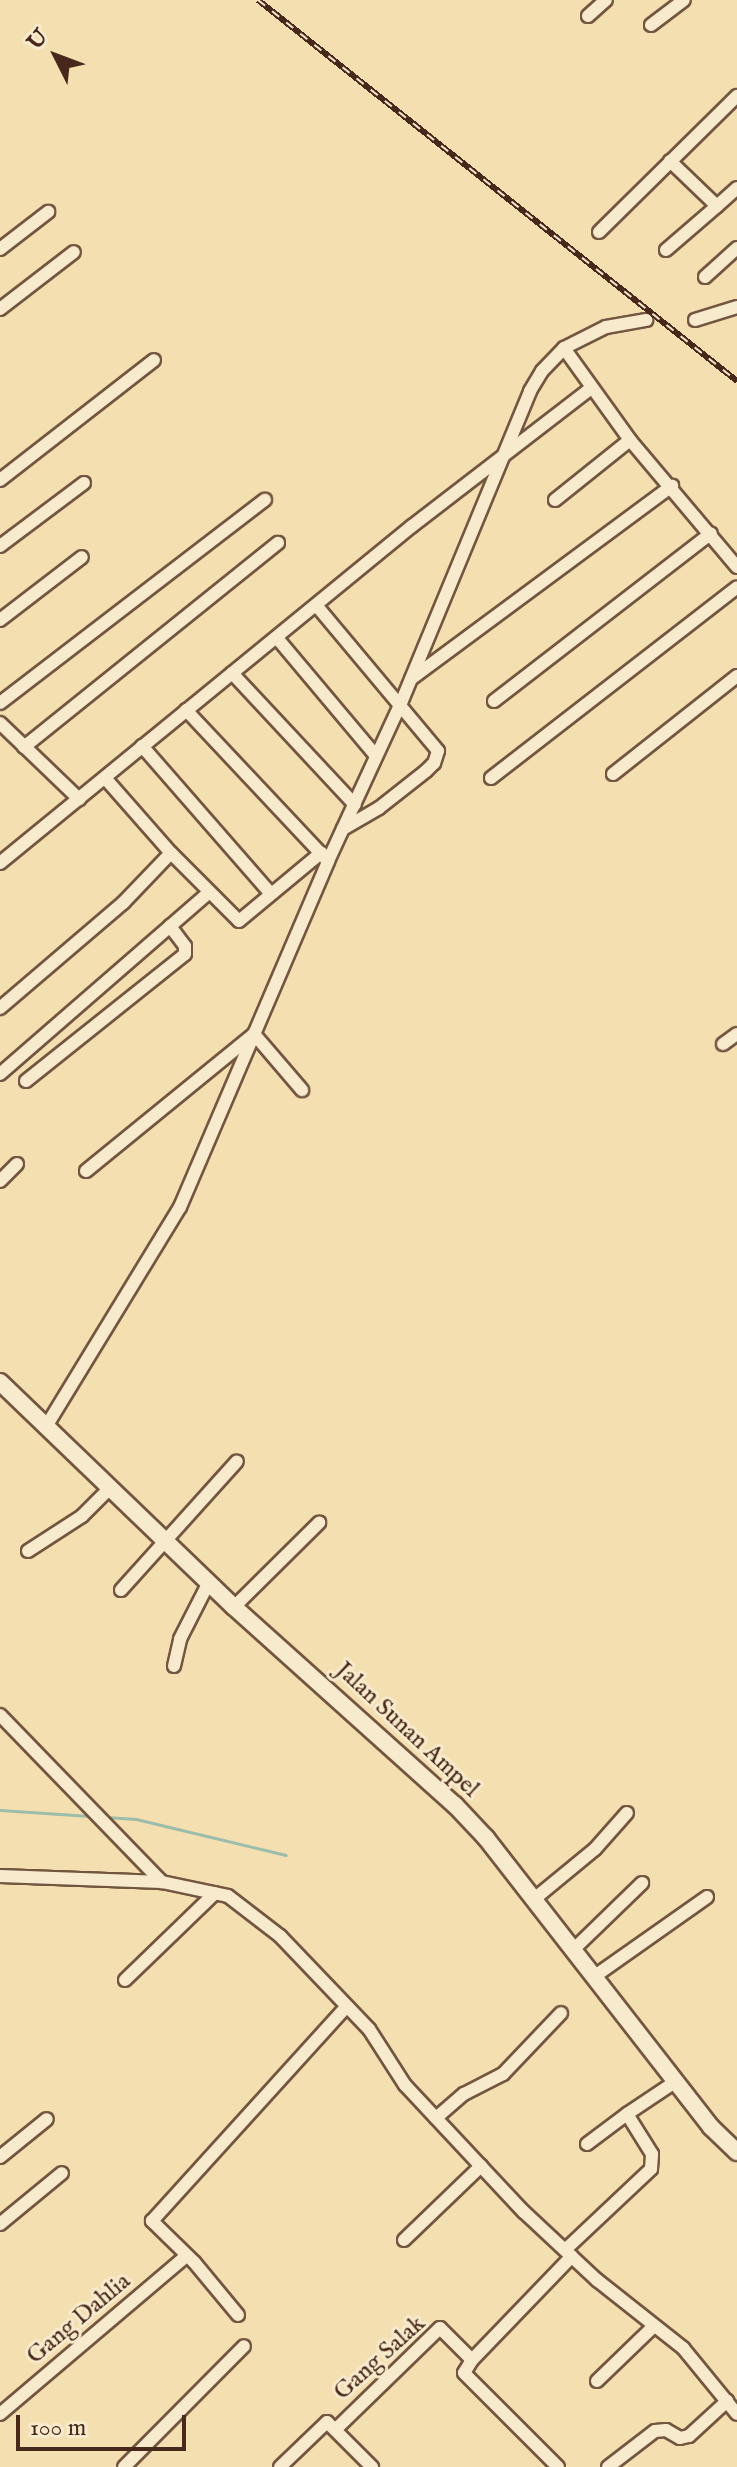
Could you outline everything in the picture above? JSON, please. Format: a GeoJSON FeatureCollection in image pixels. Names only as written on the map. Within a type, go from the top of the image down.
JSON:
{"type":"FeatureCollection","features":[{"type":"Feature","properties":{"kind":"main road","name":"Jalan Sunan Ampel"},"geometry":{"type":"LineString","coordinates":[[2,1382],[234,1607],[455,1805],[486,1838],[595,1976],[667,2088],[737,2152]]}},
{"type":"Feature","properties":{"kind":"street"},"geometry":{"type":"LineString","coordinates":[[588,16],[606,0]]}},
{"type":"Feature","properties":{"kind":"street"},"geometry":{"type":"LineString","coordinates":[[651,25],[684,0]]}},
{"type":"Feature","properties":{"kind":"street"},"geometry":{"type":"LineString","coordinates":[[599,232],[737,96]]}},
{"type":"Feature","properties":{"kind":"street"},"geometry":{"type":"LineString","coordinates":[[670,161],[717,206]]}},
{"type":"Feature","properties":{"kind":"street"},"geometry":{"type":"LineString","coordinates":[[666,250],[737,188]]}},
{"type":"Feature","properties":{"kind":"street"},"geometry":{"type":"LineString","coordinates":[[0,249],[48,212]]}},
{"type":"Feature","properties":{"kind":"street"},"geometry":{"type":"LineString","coordinates":[[705,277],[737,248]]}},
{"type":"Feature","properties":{"kind":"street"},"geometry":{"type":"LineString","coordinates":[[0,309],[74,252]]}},
{"type":"Feature","properties":{"kind":"street"},"geometry":{"type":"LineString","coordinates":[[695,320],[737,307]]}},
{"type":"Feature","properties":{"kind":"street"},"geometry":{"type":"LineString","coordinates":[[47,1425],[180,1207],[254,1034],[324,857],[355,805],[401,703],[530,391],[542,371],[564,348],[606,327],[646,320]]}},
{"type":"Feature","properties":{"kind":"street"},"geometry":{"type":"LineString","coordinates":[[564,348],[630,440],[672,486],[737,567]]}},
{"type":"Feature","properties":{"kind":"street"},"geometry":{"type":"LineString","coordinates":[[0,480],[154,360]]}},
{"type":"Feature","properties":{"kind":"street"},"geometry":{"type":"LineString","coordinates":[[0,863],[506,451],[591,388]]}},
{"type":"Feature","properties":{"kind":"street"},"geometry":{"type":"LineString","coordinates":[[555,500],[630,440]]}},
{"type":"Feature","properties":{"kind":"street"},"geometry":{"type":"LineString","coordinates":[[0,546],[84,483]]}},
{"type":"Feature","properties":{"kind":"street"},"geometry":{"type":"LineString","coordinates":[[408,681],[672,486]]}},
{"type":"Feature","properties":{"kind":"street"},"geometry":{"type":"LineString","coordinates":[[0,703],[265,500]]}},
{"type":"Feature","properties":{"kind":"street"},"geometry":{"type":"LineString","coordinates":[[494,701],[711,533]]}},
{"type":"Feature","properties":{"kind":"street"},"geometry":{"type":"LineString","coordinates":[[24,747],[278,543]]}},
{"type":"Feature","properties":{"kind":"street"},"geometry":{"type":"LineString","coordinates":[[0,620],[82,557]]}},
{"type":"Feature","properties":{"kind":"street"},"geometry":{"type":"LineString","coordinates":[[491,778],[737,587]]}},
{"type":"Feature","properties":{"kind":"street"},"geometry":{"type":"LineString","coordinates":[[316,605],[436,745],[438,756],[426,771],[379,808],[343,829]]}},
{"type":"Feature","properties":{"kind":"street"},"geometry":{"type":"LineString","coordinates":[[277,638],[376,756]]}},
{"type":"Feature","properties":{"kind":"street"},"geometry":{"type":"LineString","coordinates":[[232,673],[355,805]]}},
{"type":"Feature","properties":{"kind":"street"},"geometry":{"type":"LineString","coordinates":[[613,774],[737,676]]}},
{"type":"Feature","properties":{"kind":"street"},"geometry":{"type":"LineString","coordinates":[[186,710],[324,857]]}},
{"type":"Feature","properties":{"kind":"street"},"geometry":{"type":"LineString","coordinates":[[0,723],[79,799]]}},
{"type":"Feature","properties":{"kind":"street"},"geometry":{"type":"LineString","coordinates":[[142,746],[271,894]]}},
{"type":"Feature","properties":{"kind":"street"},"geometry":{"type":"LineString","coordinates":[[105,778],[208,893],[239,921],[324,857]]}},
{"type":"Feature","properties":{"kind":"street"},"geometry":{"type":"LineString","coordinates":[[0,1008],[123,903],[171,853]]}},
{"type":"Feature","properties":{"kind":"street"},"geometry":{"type":"LineString","coordinates":[[0,1074],[208,893]]}},
{"type":"Feature","properties":{"kind":"street"},"geometry":{"type":"LineString","coordinates":[[26,1081],[185,954],[185,946],[170,926]]}},
{"type":"Feature","properties":{"kind":"street"},"geometry":{"type":"LineString","coordinates":[[254,1034],[302,1090]]}},
{"type":"Feature","properties":{"kind":"street"},"geometry":{"type":"LineString","coordinates":[[86,1171],[254,1034]]}},
{"type":"Feature","properties":{"kind":"street"},"geometry":{"type":"LineString","coordinates":[[723,1044],[737,1034]]}},
{"type":"Feature","properties":{"kind":"street"},"geometry":{"type":"LineString","coordinates":[[0,1181],[17,1164]]}},
{"type":"Feature","properties":{"kind":"street"},"geometry":{"type":"LineString","coordinates":[[121,1590],[237,1461]]}},
{"type":"Feature","properties":{"kind":"street"},"geometry":{"type":"LineString","coordinates":[[28,1551],[82,1516],[111,1487]]}},
{"type":"Feature","properties":{"kind":"street"},"geometry":{"type":"LineString","coordinates":[[234,1607],[319,1523]]}},
{"type":"Feature","properties":{"kind":"street"},"geometry":{"type":"LineString","coordinates":[[174,1666],[179,1643],[209,1582]]}},
{"type":"Feature","properties":{"kind":"street"},"geometry":{"type":"LineString","coordinates":[[0,1715],[162,1882]]}},
{"type":"Feature","properties":{"kind":"street"},"geometry":{"type":"LineString","coordinates":[[533,1900],[595,1849],[627,1813]]}},
{"type":"Feature","properties":{"kind":"street"},"geometry":{"type":"LineString","coordinates":[[0,1876],[162,1882],[215,1893],[241,1903],[280,1936],[369,2029],[405,2085],[481,2166],[568,2253],[683,2348],[737,2414]]}},
{"type":"Feature","properties":{"kind":"street"},"geometry":{"type":"LineString","coordinates":[[574,1949],[642,1883]]}},
{"type":"Feature","properties":{"kind":"street"},"geometry":{"type":"LineString","coordinates":[[125,1980],[215,1893]]}},
{"type":"Feature","properties":{"kind":"street"},"geometry":{"type":"LineString","coordinates":[[595,1976],[707,1897]]}},
{"type":"Feature","properties":{"kind":"street"},"geometry":{"type":"LineString","coordinates":[[238,2315],[154,2224],[153,2218],[347,2006]]}},
{"type":"Feature","properties":{"kind":"street"},"geometry":{"type":"LineString","coordinates":[[436,2118],[464,2094],[503,2074],[561,2013]]}},
{"type":"Feature","properties":{"kind":"street"},"geometry":{"type":"LineString","coordinates":[[587,2144],[667,2088]]}},
{"type":"Feature","properties":{"kind":"street"},"geometry":{"type":"LineString","coordinates":[[558,2467],[464,2373],[472,2360],[568,2253],[653,2164],[636,2108]]}},
{"type":"Feature","properties":{"kind":"street"},"geometry":{"type":"LineString","coordinates":[[0,2157],[47,2119]]}},
{"type":"Feature","properties":{"kind":"street"},"geometry":{"type":"LineString","coordinates":[[404,2240],[481,2166]]}},
{"type":"Feature","properties":{"kind":"street"},"geometry":{"type":"LineString","coordinates":[[0,2224],[62,2173]]}},
{"type":"Feature","properties":{"kind":"street","name":"Gang Dahlia"},"geometry":{"type":"LineString","coordinates":[[0,2414],[186,2256]]}},
{"type":"Feature","properties":{"kind":"street"},"geometry":{"type":"LineString","coordinates":[[597,2381],[654,2326]]}},
{"type":"Feature","properties":{"kind":"street","name":"Gang Salak"},"geometry":{"type":"LineString","coordinates":[[280,2467],[327,2422],[336,2429],[438,2329],[444,2329],[472,2360]]}},
{"type":"Feature","properties":{"kind":"street"},"geometry":{"type":"LineString","coordinates":[[124,2467],[244,2346]]}},
{"type":"Feature","properties":{"kind":"street"},"geometry":{"type":"LineString","coordinates":[[608,2467],[655,2431],[666,2430],[680,2438],[689,2436],[727,2401]]}},
{"type":"Feature","properties":{"kind":"street"},"geometry":{"type":"LineString","coordinates":[[336,2429],[367,2466]]}},
{"type":"Feature","properties":{"kind":"waterway"},"geometry":{"type":"LineString","coordinates":[[0,1810],[90,1816]]}},
{"type":"Feature","properties":{"kind":"waterway"},"geometry":{"type":"LineString","coordinates":[[106,1817],[136,1819],[286,1855]]}},
{"type":"Feature","properties":{"kind":"railway"},"geometry":{"type":"LineString","coordinates":[[258,0],[737,381]]}}]}
